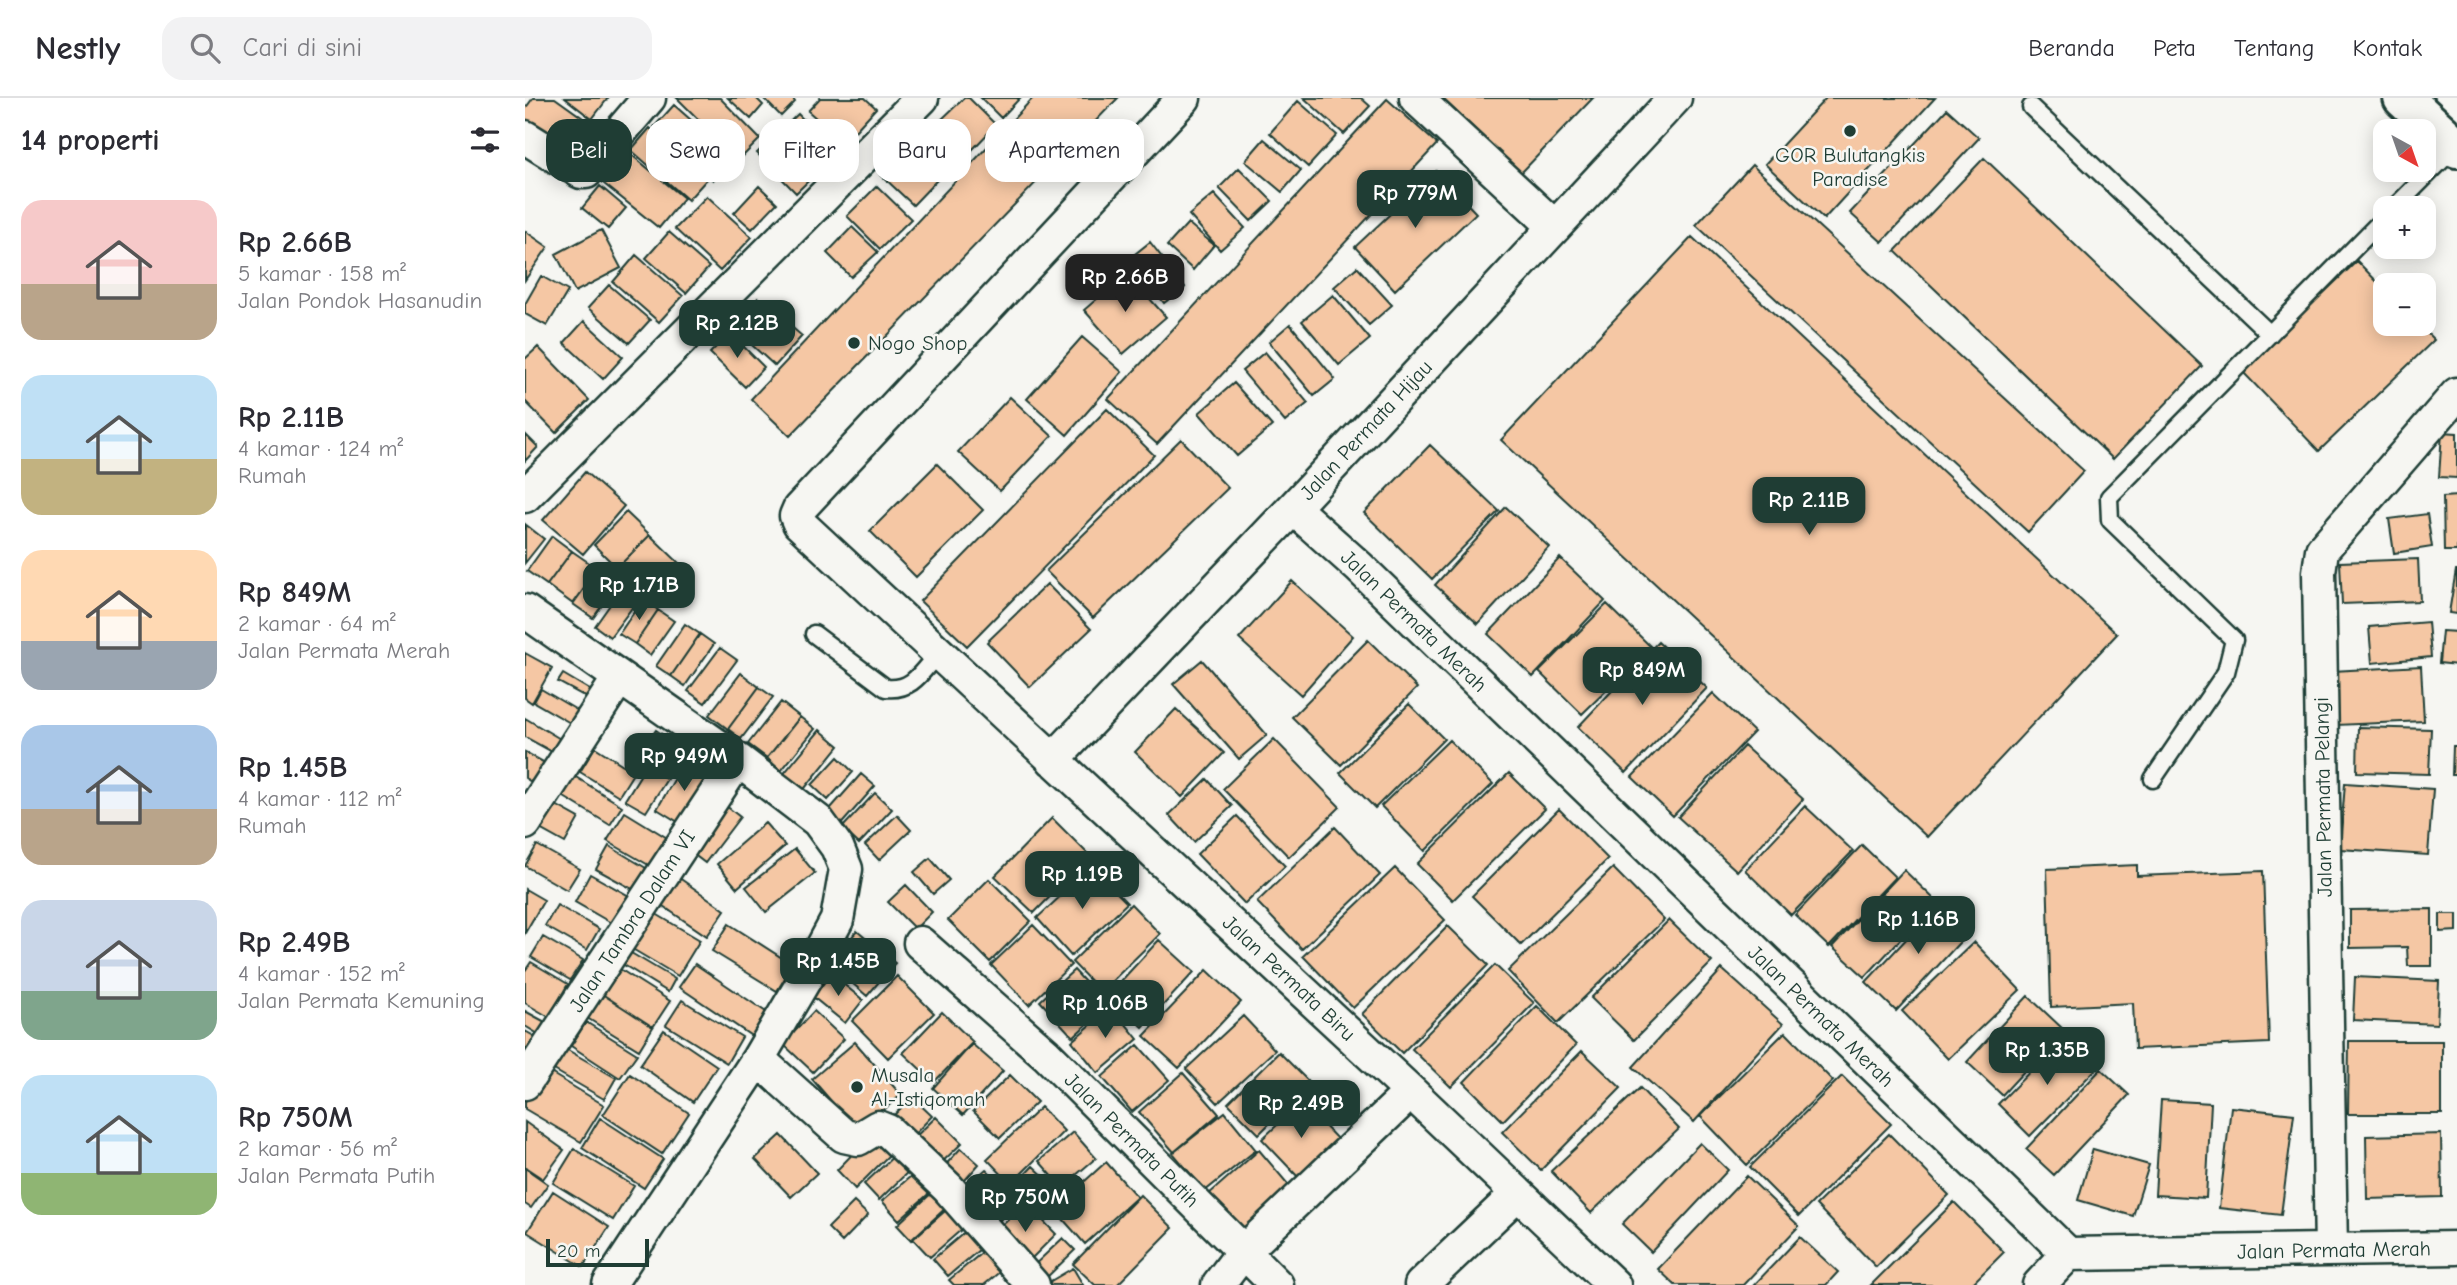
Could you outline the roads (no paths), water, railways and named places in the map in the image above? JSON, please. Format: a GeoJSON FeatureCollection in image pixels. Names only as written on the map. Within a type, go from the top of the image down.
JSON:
{"type":"FeatureCollection","features":[{"type":"Feature","properties":{"kind":"street"},"geometry":{"type":"LineString","coordinates":[[525,137],[581,173],[586,172],[649,98]]}},
{"type":"Feature","properties":{"kind":"street"},"geometry":{"type":"LineString","coordinates":[[525,496],[922,98]]}},
{"type":"Feature","properties":{"kind":"street","name":"Jalan Permata Biru"},"geometry":{"type":"LineString","coordinates":[[1184,98],[799,509],[796,516],[799,523],[1411,1092],[1614,1285]]}},
{"type":"Feature","properties":{"kind":"street"},"geometry":{"type":"LineString","coordinates":[[1416,98],[1555,227]]}},
{"type":"Feature","properties":{"kind":"street","name":"Jalan Permata Hijau"},"geometry":{"type":"LineString","coordinates":[[1053,760],[1293,508],[1675,98]]}},
{"type":"Feature","properties":{"kind":"street"},"geometry":{"type":"LineString","coordinates":[[2403,98],[2456,147]]}},
{"type":"Feature","properties":{"kind":"street","name":"Jalan Permata Pelangi"},"geometry":{"type":"LineString","coordinates":[[2331,1250],[2320,600],[2322,550],[2457,394]]}},
{"type":"Feature","properties":{"kind":"street","name":"Jalan Permata Merah"},"geometry":{"type":"LineString","coordinates":[[1293,508],[1359,568],[2068,1255],[2457,1248]]}},
{"type":"Feature","properties":{"kind":"street"},"geometry":{"type":"LineString","coordinates":[[525,611],[738,760],[818,821],[837,847],[846,869],[838,920],[758,1059],[608,1285]]}},
{"type":"Feature","properties":{"kind":"street"},"geometry":{"type":"LineString","coordinates":[[525,823],[619,678]]}},
{"type":"Feature","properties":{"kind":"street","name":"Jalan Tambra Dalam VI"},"geometry":{"type":"LineString","coordinates":[[525,1083],[738,760]]}},
{"type":"Feature","properties":{"kind":"street","name":"Jalan Permata Putih"},"geometry":{"type":"LineString","coordinates":[[920,943],[1046,1054],[1277,1285]]}},
{"type":"Feature","properties":{"kind":"street"},"geometry":{"type":"LineString","coordinates":[[758,1059],[844,1136],[858,1139],[879,1128],[888,1131],[948,1188],[1033,1285]]}},
{"type":"Feature","properties":{"kind":"street"},"geometry":{"type":"LineString","coordinates":[[1218,1285],[1243,1252],[1411,1092]]}},
{"type":"Feature","properties":{"kind":"street"},"geometry":{"type":"LineString","coordinates":[[1421,1285],[1517,1194]]}},
{"type":"Feature","properties":{"kind":"street"},"geometry":{"type":"LineString","coordinates":[[2039,1285],[2068,1255]]}},
{"type":"Feature","properties":{"kind":"lane"},"geometry":{"type":"LineString","coordinates":[[2031,107],[2270,334]]}},
{"type":"Feature","properties":{"kind":"lane"},"geometry":{"type":"LineString","coordinates":[[2406,196],[2456,147]]}},
{"type":"Feature","properties":{"kind":"lane"},"geometry":{"type":"LineString","coordinates":[[2153,779],[2226,672],[2234,640],[2110,520],[2109,497],[2373,229]]}},
{"type":"Feature","properties":{"kind":"lane"},"geometry":{"type":"LineString","coordinates":[[814,634],[886,688],[899,689],[909,685],[938,653]]}},
{"type":"Feature","properties":{"kind":"place","name":"GOR Bulutangkis Paradise"},"geometry":{"type":"Point","coordinates":[1850,131]}},
{"type":"Feature","properties":{"kind":"place","name":"Nogo Shop"},"geometry":{"type":"Point","coordinates":[854,343]}},
{"type":"Feature","properties":{"kind":"place","name":"Musala Al-Istiqomah"},"geometry":{"type":"Point","coordinates":[857,1087]}}]}
